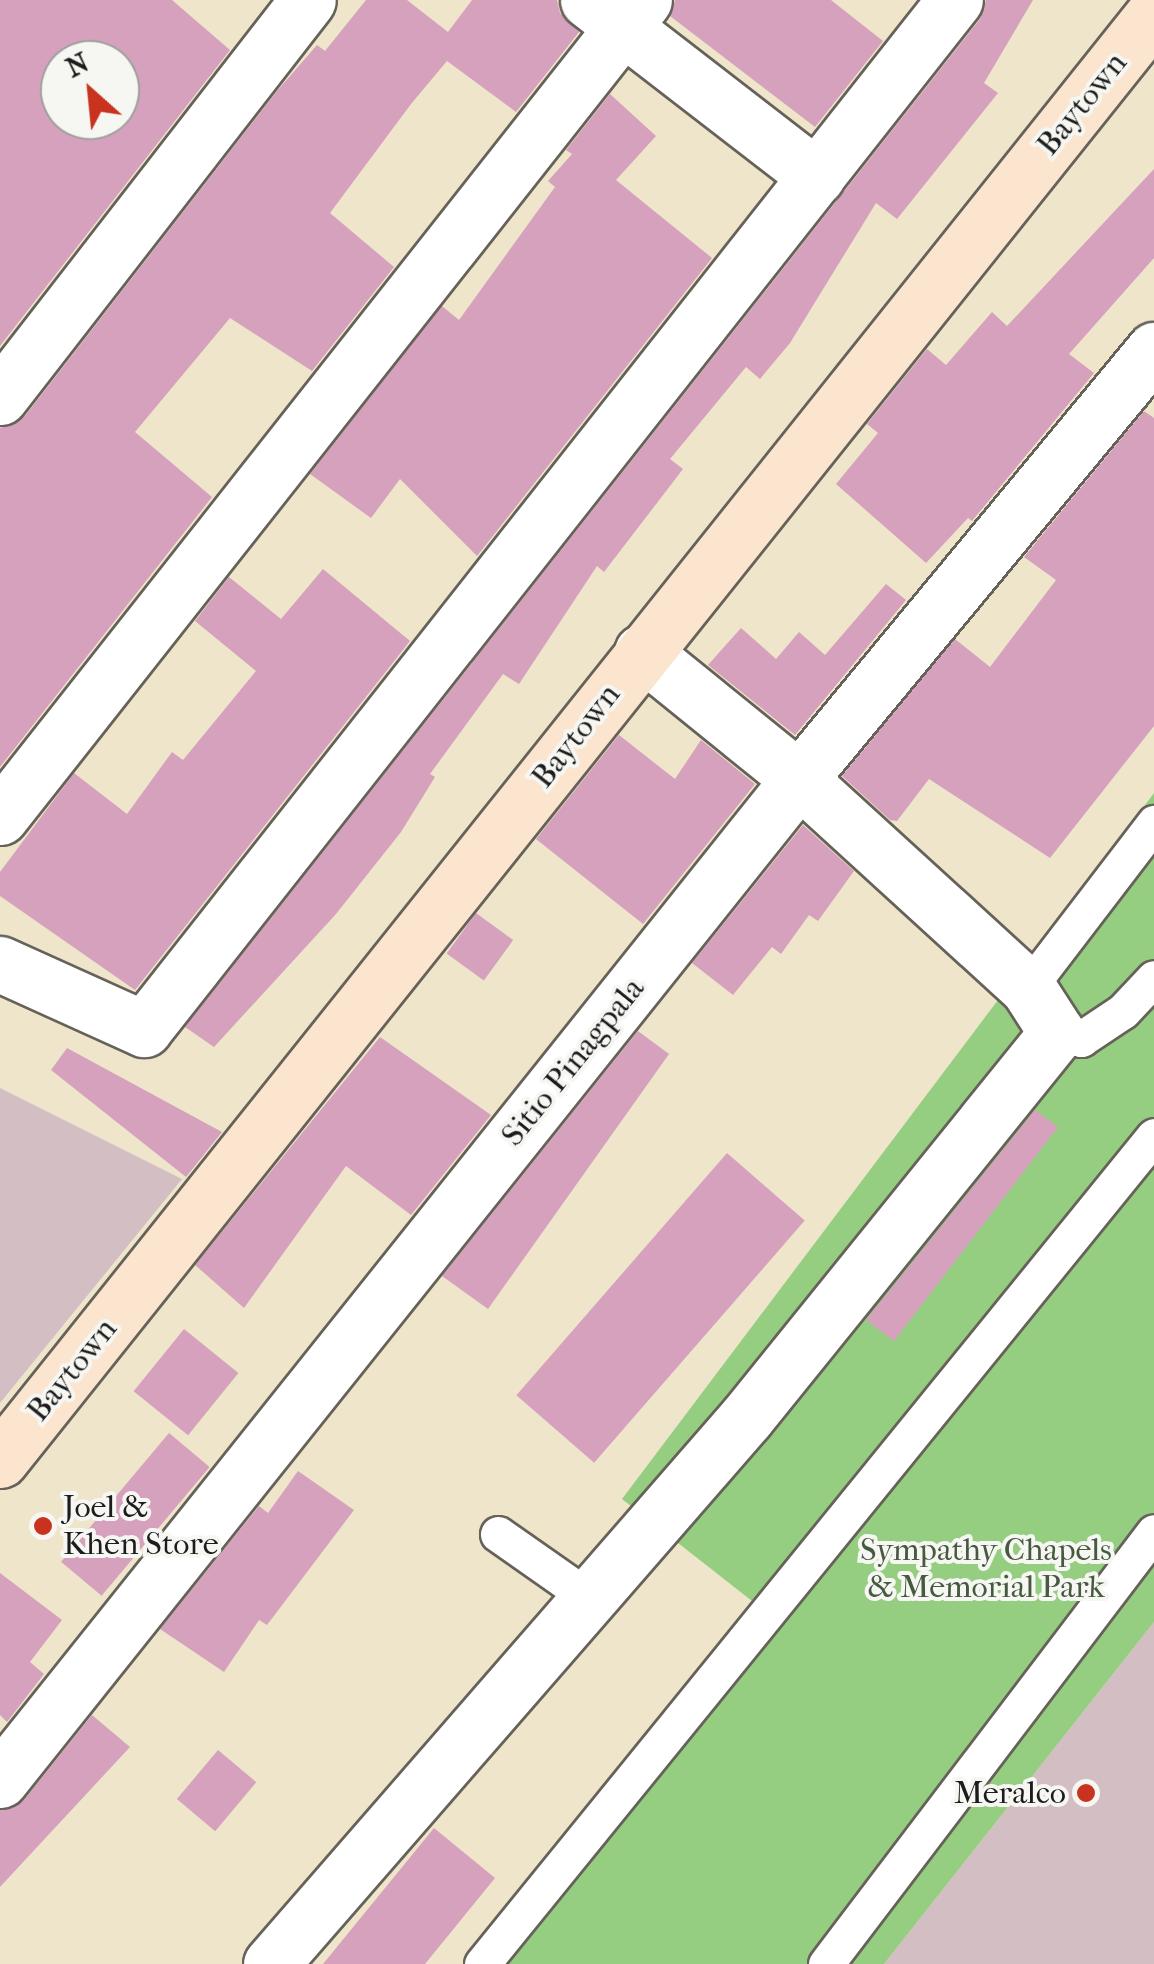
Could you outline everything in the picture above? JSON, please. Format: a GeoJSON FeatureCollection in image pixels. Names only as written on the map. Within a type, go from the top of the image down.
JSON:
{"type":"FeatureCollection","features":[{"type":"Feature","properties":{"kind":"main road","name":"Baytown"},"geometry":{"type":"LineString","coordinates":[[7,1438],[1154,14]]}},
{"type":"Feature","properties":{"kind":"street"},"geometry":{"type":"LineString","coordinates":[[0,397],[308,0]]}},
{"type":"Feature","properties":{"kind":"street"},"geometry":{"type":"LineString","coordinates":[[0,964],[144,1029],[955,0]]}},
{"type":"Feature","properties":{"kind":"street"},"geometry":{"type":"LineString","coordinates":[[0,817],[618,9],[817,177]]}},
{"type":"Feature","properties":{"kind":"street","name":"Sitio Pinagpala"},"geometry":{"type":"LineString","coordinates":[[0,1780],[799,780],[1154,350]]}},
{"type":"Feature","properties":{"kind":"street"},"geometry":{"type":"LineString","coordinates":[[271,1964],[746,1418],[1057,1034],[1028,988],[799,780],[642,652]]}},
{"type":"Feature","properties":{"kind":"lane"},"geometry":{"type":"LineString","coordinates":[[1028,988],[1154,823]]}},
{"type":"Feature","properties":{"kind":"lane"},"geometry":{"type":"LineString","coordinates":[[1057,1034],[1082,1039],[1123,1011],[1154,978]]}},
{"type":"Feature","properties":{"kind":"lane"},"geometry":{"type":"LineString","coordinates":[[482,1964],[1154,1136]]}},
{"type":"Feature","properties":{"kind":"lane"},"geometry":{"type":"LineString","coordinates":[[826,1964],[1154,1532]]}},
{"type":"Feature","properties":{"kind":"lane"},"geometry":{"type":"LineString","coordinates":[[498,1534],[591,1599]]}},
{"type":"Feature","properties":{"kind":"shaded area"},"geometry":{"type":"Polygon","coordinates":[[[0,1088],[182,1179],[0,1403],[0,1088]]]}},
{"type":"Feature","properties":{"kind":"shaded area","name":"Meralco"},"geometry":{"type":"Polygon","coordinates":[[[1154,1622],[1154,1964],[884,1964],[1154,1622]]]}},
{"type":"Feature","properties":{"kind":"green space","name":"Sympathy Chapels & Memorial Park"},"geometry":{"type":"Polygon","coordinates":[[[1154,793],[1154,1622],[884,1964],[469,1964],[752,1601],[622,1499],[1154,793]]]}},
{"type":"Feature","properties":{"kind":"building"},"geometry":{"type":"Polygon","coordinates":[[[0,0],[172,0],[230,50],[0,346],[0,0]]]}},
{"type":"Feature","properties":{"kind":"building"},"geometry":{"type":"Polygon","coordinates":[[[366,0],[407,0],[448,32],[472,0],[557,0],[560,13],[579,32],[516,112],[447,61],[411,104],[330,213],[394,267],[312,371],[230,318],[135,432],[212,497],[0,767],[0,428],[25,416],[277,91],[317,45],[325,51],[366,0]]]}},
{"type":"Feature","properties":{"kind":"building"},"geometry":{"type":"Polygon","coordinates":[[[675,0],[831,0],[883,41],[815,127],[670,16],[675,0]]]}},
{"type":"Feature","properties":{"kind":"building"},"geometry":{"type":"Polygon","coordinates":[[[986,0],[1033,0],[984,83],[998,93],[897,219],[876,203],[790,343],[760,379],[746,367],[670,459],[683,469],[604,572],[597,566],[519,684],[503,674],[430,774],[435,777],[401,832],[336,914],[214,1047],[185,1027],[980,19],[986,0]]]}},
{"type":"Feature","properties":{"kind":"building"},"geometry":{"type":"Polygon","coordinates":[[[610,94],[656,136],[616,180],[712,258],[477,556],[400,479],[371,518],[310,474],[442,306],[459,320],[555,187],[548,181],[572,154],[566,150],[610,94]]]}},
{"type":"Feature","properties":{"kind":"building"},"geometry":{"type":"Polygon","coordinates":[[[1154,169],[1154,258],[1069,354],[1094,373],[972,521],[968,518],[926,563],[836,484],[878,433],[867,424],[927,349],[946,365],[992,312],[1007,326],[1154,169]]]}},
{"type":"Feature","properties":{"kind":"building"},"geometry":{"type":"Polygon","coordinates":[[[1144,411],[1154,418],[1154,726],[1050,858],[929,779],[897,821],[890,820],[842,776],[955,639],[990,667],[1056,580],[1024,557],[1144,411]]]}},
{"type":"Feature","properties":{"kind":"building"},"geometry":{"type":"Polygon","coordinates":[[[323,569],[410,641],[135,990],[0,896],[0,872],[74,773],[127,814],[172,752],[183,760],[256,671],[195,621],[229,577],[281,619],[323,569]]]}},
{"type":"Feature","properties":{"kind":"building"},"geometry":{"type":"Polygon","coordinates":[[[886,584],[906,600],[795,735],[708,665],[741,628],[776,659],[799,632],[825,655],[886,584]]]}},
{"type":"Feature","properties":{"kind":"building"},"geometry":{"type":"Polygon","coordinates":[[[619,735],[675,779],[701,740],[755,784],[643,924],[536,839],[619,735]]]}},
{"type":"Feature","properties":{"kind":"building"},"geometry":{"type":"Polygon","coordinates":[[[803,825],[854,871],[818,921],[809,915],[781,954],[772,947],[733,995],[692,963],[803,825]]]}},
{"type":"Feature","properties":{"kind":"building"},"geometry":{"type":"Polygon","coordinates":[[[476,913],[513,940],[484,980],[447,953],[476,913]]]}},
{"type":"Feature","properties":{"kind":"building"},"geometry":{"type":"Polygon","coordinates":[[[638,1031],[669,1054],[488,1309],[442,1276],[638,1031]]]}},
{"type":"Feature","properties":{"kind":"building"},"geometry":{"type":"Polygon","coordinates":[[[380,1037],[491,1115],[411,1215],[346,1166],[244,1308],[195,1265],[380,1037]]]}},
{"type":"Feature","properties":{"kind":"building"},"geometry":{"type":"Polygon","coordinates":[[[67,1048],[222,1132],[186,1177],[51,1070],[67,1048]]]}},
{"type":"Feature","properties":{"kind":"building"},"geometry":{"type":"Polygon","coordinates":[[[1035,1110],[1058,1127],[894,1341],[866,1320],[1035,1110]]]}},
{"type":"Feature","properties":{"kind":"building"},"geometry":{"type":"Polygon","coordinates":[[[727,1153],[805,1221],[594,1463],[516,1395],[727,1153]]]}},
{"type":"Feature","properties":{"kind":"building"},"geometry":{"type":"Polygon","coordinates":[[[184,1329],[238,1373],[188,1435],[134,1391],[184,1329]]]}},
{"type":"Feature","properties":{"kind":"building"},"geometry":{"type":"Polygon","coordinates":[[[169,1433],[210,1467],[102,1596],[61,1562],[169,1433]]]}},
{"type":"Feature","properties":{"kind":"building"},"geometry":{"type":"Polygon","coordinates":[[[298,1471],[354,1510],[267,1625],[259,1620],[224,1672],[160,1629],[259,1506],[268,1513],[298,1471]]]}},
{"type":"Feature","properties":{"kind":"building"},"geometry":{"type":"Polygon","coordinates":[[[0,1573],[62,1620],[30,1662],[44,1674],[7,1722],[0,1715],[0,1573]]]}},
{"type":"Feature","properties":{"kind":"building"},"geometry":{"type":"Polygon","coordinates":[[[92,1715],[130,1747],[0,1887],[0,1810],[24,1800],[92,1715]]]}},
{"type":"Feature","properties":{"kind":"building"},"geometry":{"type":"Polygon","coordinates":[[[218,1750],[256,1782],[215,1831],[177,1799],[218,1750]]]}},
{"type":"Feature","properties":{"kind":"building"},"geometry":{"type":"Polygon","coordinates":[[[434,1828],[495,1878],[425,1964],[323,1964],[434,1828]]]}},
{"type":"Feature","properties":{"kind":"place","name":"Joel & Khen Store"},"geometry":{"type":"Point","coordinates":[43,1526]}},
{"type":"Feature","properties":{"kind":"place","name":"Meralco"},"geometry":{"type":"Point","coordinates":[1086,1793]}}]}
